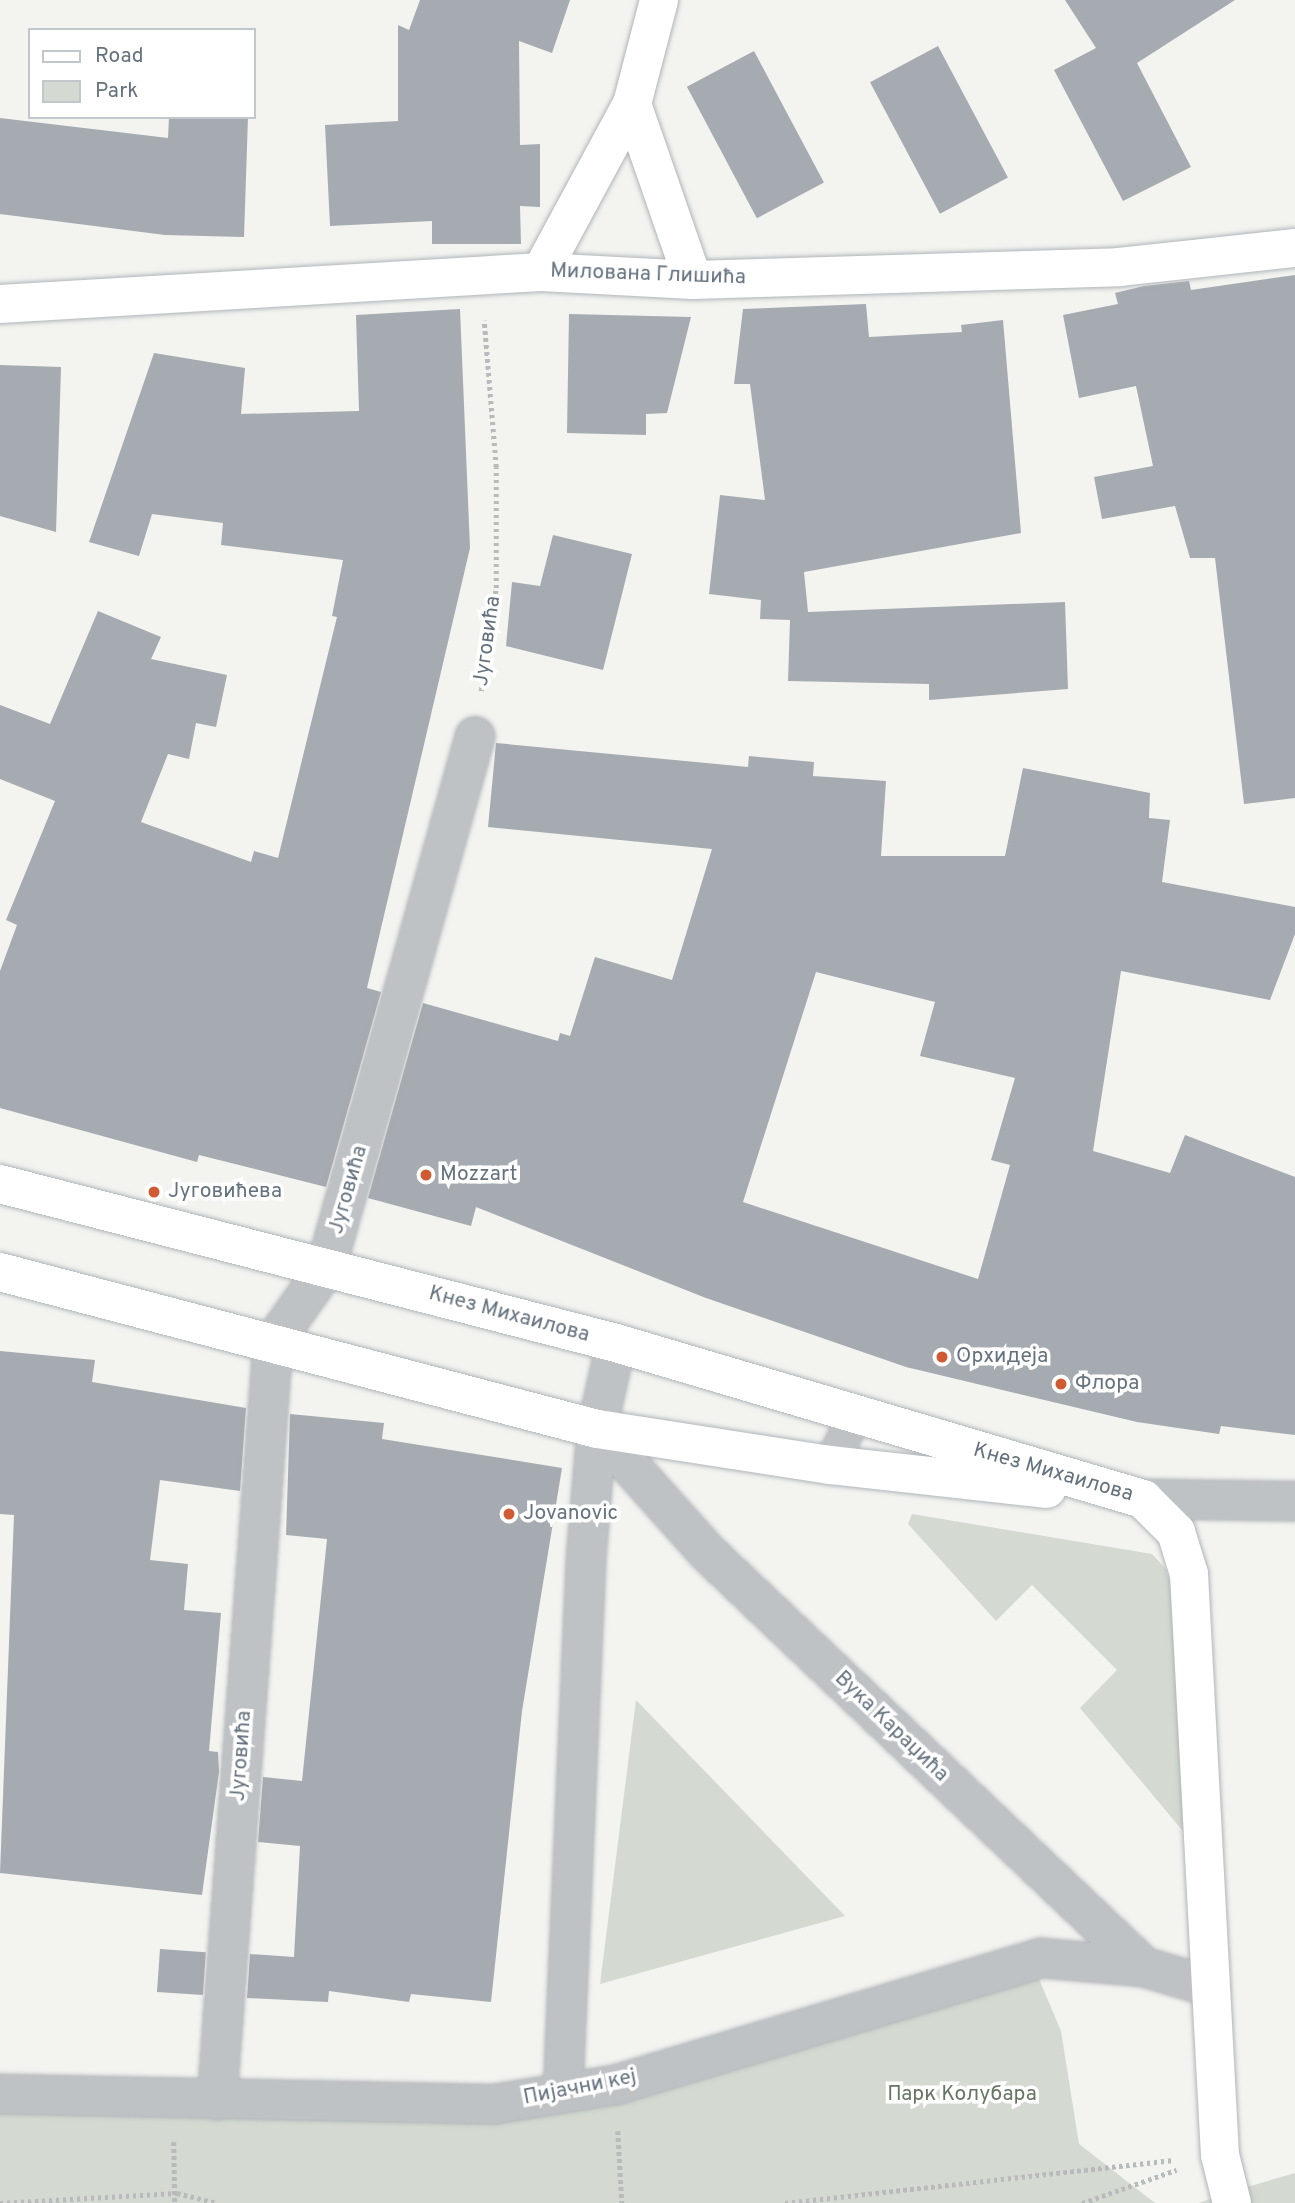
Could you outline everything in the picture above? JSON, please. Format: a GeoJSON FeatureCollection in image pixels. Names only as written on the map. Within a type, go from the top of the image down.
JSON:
{"type":"FeatureCollection","features":[{"type":"Feature","properties":{"kind":"street"},"geometry":{"type":"LineString","coordinates":[[541,272],[632,104],[659,0]]}},
{"type":"Feature","properties":{"kind":"street"},"geometry":{"type":"LineString","coordinates":[[632,104],[693,280]]}},
{"type":"Feature","properties":{"kind":"street","name":"Милована Глишића"},"geometry":{"type":"LineString","coordinates":[[0,304],[541,272],[693,280],[1119,267],[1295,248]]}},
{"type":"Feature","properties":{"kind":"street","name":"Југовића"},"geometry":{"type":"LineString","coordinates":[[217,2099],[273,1342],[326,1268],[475,737]]}},
{"type":"Feature","properties":{"kind":"street","name":"Кнез Михаилова"},"geometry":{"type":"LineString","coordinates":[[0,1184],[617,1343],[1143,1499]]}},
{"type":"Feature","properties":{"kind":"street","name":"Кнез Михаилова"},"geometry":{"type":"LineString","coordinates":[[0,1272],[597,1429],[830,1465],[1143,1499]]}},
{"type":"Feature","properties":{"kind":"street"},"geometry":{"type":"LineString","coordinates":[[563,2093],[597,1429],[617,1343]]}},
{"type":"Feature","properties":{"kind":"street","name":"Вука Караџића"},"geometry":{"type":"LineString","coordinates":[[597,1429],[708,1553],[1144,1967],[1211,1987]]}},
{"type":"Feature","properties":{"kind":"street"},"geometry":{"type":"LineString","coordinates":[[1143,1499],[1295,1501]]}},
{"type":"Feature","properties":{"kind":"street"},"geometry":{"type":"LineString","coordinates":[[1143,1499],[1176,1532],[1189,1574],[1220,2155],[1231,2198]]}},
{"type":"Feature","properties":{"kind":"street","name":"Пијачни кеј"},"geometry":{"type":"LineString","coordinates":[[0,2094],[495,2104],[615,2085],[1041,1958],[1144,1967]]}},
{"type":"Feature","properties":{"kind":"lane"},"geometry":{"type":"LineString","coordinates":[[830,1465],[856,1414]]}},
{"type":"Feature","properties":{"kind":"path","name":"Југовића"},"geometry":{"type":"LineString","coordinates":[[475,737],[496,588],[496,467],[481,276]]}},
{"type":"Feature","properties":{"kind":"path"},"geometry":{"type":"LineString","coordinates":[[615,2085],[622,2203]]}},
{"type":"Feature","properties":{"kind":"path"},"geometry":{"type":"LineString","coordinates":[[172,2099],[177,2193],[175,2203]]}},
{"type":"Feature","properties":{"kind":"path"},"geometry":{"type":"LineString","coordinates":[[785,2203],[1220,2155]]}},
{"type":"Feature","properties":{"kind":"path"},"geometry":{"type":"LineString","coordinates":[[1082,2203],[1220,2155]]}},
{"type":"Feature","properties":{"kind":"path"},"geometry":{"type":"LineString","coordinates":[[0,2203],[177,2193],[217,2203]]}},
{"type":"Feature","properties":{"kind":"green space"},"geometry":{"type":"Polygon","coordinates":[[[912,1514],[1152,1554],[1165,1568],[1173,1590],[1187,1836],[1080,1708],[1117,1670],[1032,1585],[996,1621],[908,1524],[912,1514]]]}},
{"type":"Feature","properties":{"kind":"green space"},"geometry":{"type":"Polygon","coordinates":[[[636,1700],[845,1916],[600,1984],[636,1700]]]}},
{"type":"Feature","properties":{"kind":"green space","name":"Парк Колубара"},"geometry":{"type":"Polygon","coordinates":[[[1036,1972],[1061,2031],[1079,2144],[1155,2203],[0,2203],[0,2094],[495,2104],[1036,1972]]]}},
{"type":"Feature","properties":{"kind":"green space"},"geometry":{"type":"Polygon","coordinates":[[[1295,2173],[1295,2203],[1198,2203],[1230,2192],[1295,2173]]]}},
{"type":"Feature","properties":{"kind":"building"},"geometry":{"type":"Polygon","coordinates":[[[420,0],[570,0],[552,53],[519,41],[520,145],[540,144],[540,207],[520,206],[521,244],[432,244],[432,221],[330,226],[325,125],[398,121],[398,25],[409,30],[420,0]]]}},
{"type":"Feature","properties":{"kind":"building"},"geometry":{"type":"Polygon","coordinates":[[[1065,0],[1235,0],[1137,63],[1191,167],[1123,201],[1054,70],[1096,48],[1065,0]]]}},
{"type":"Feature","properties":{"kind":"building"},"geometry":{"type":"Polygon","coordinates":[[[938,46],[1008,178],[940,214],[870,82],[938,46]]]}},
{"type":"Feature","properties":{"kind":"building"},"geometry":{"type":"Polygon","coordinates":[[[754,51],[824,183],[757,218],[687,87],[754,51]]]}},
{"type":"Feature","properties":{"kind":"building"},"geometry":{"type":"Polygon","coordinates":[[[0,118],[168,138],[169,119],[248,119],[244,237],[165,235],[0,214],[0,118]]]}},
{"type":"Feature","properties":{"kind":"building"},"geometry":{"type":"Polygon","coordinates":[[[1295,275],[1295,798],[1244,804],[1215,558],[1190,558],[1175,506],[1102,519],[1094,477],[1153,466],[1136,386],[1079,398],[1063,315],[1118,304],[1115,293],[1144,286],[1189,281],[1191,290],[1295,275]]]}},
{"type":"Feature","properties":{"kind":"building"},"geometry":{"type":"Polygon","coordinates":[[[866,304],[869,337],[962,332],[961,325],[1003,320],[1021,533],[804,572],[808,612],[1065,602],[1068,689],[929,700],[929,684],[788,681],[790,620],[760,619],[761,600],[709,594],[720,495],[765,500],[750,384],[734,384],[743,309],[866,304]]]}},
{"type":"Feature","properties":{"kind":"building"},"geometry":{"type":"Polygon","coordinates":[[[460,309],[470,548],[367,988],[381,992],[326,1187],[199,1155],[197,1162],[0,1108],[0,971],[17,925],[6,920],[55,801],[0,779],[0,705],[50,724],[98,611],[161,637],[151,659],[227,675],[216,727],[196,723],[189,759],[168,754],[141,822],[251,862],[254,851],[278,858],[337,617],[332,616],[343,560],[221,545],[223,523],[152,514],[139,556],[89,542],[154,353],[245,368],[241,414],[359,411],[356,315],[460,309]]]}},
{"type":"Feature","properties":{"kind":"building"},"geometry":{"type":"Polygon","coordinates":[[[569,314],[691,317],[667,413],[646,414],[646,435],[567,433],[569,314]]]}},
{"type":"Feature","properties":{"kind":"building"},"geometry":{"type":"Polygon","coordinates":[[[0,365],[61,367],[56,532],[0,516],[0,365]]]}},
{"type":"Feature","properties":{"kind":"building"},"geometry":{"type":"Polygon","coordinates":[[[553,535],[632,554],[603,670],[506,646],[512,582],[540,586],[553,535]]]}},
{"type":"Feature","properties":{"kind":"building"},"geometry":{"type":"Polygon","coordinates":[[[496,743],[748,767],[749,756],[814,762],[813,776],[886,781],[881,856],[1005,856],[1023,768],[1150,793],[1149,818],[1170,820],[1162,882],[1295,907],[1295,934],[1270,1000],[1121,971],[1093,1151],[1170,1173],[1185,1135],[1295,1177],[1295,1435],[1221,1426],[1219,1434],[1137,1422],[906,1367],[706,1298],[476,1207],[471,1226],[368,1198],[423,1003],[558,1041],[560,1033],[570,1036],[595,957],[672,980],[712,849],[488,827],[496,743]],[[816,972],[743,1202],[978,1279],[1010,1165],[991,1160],[1015,1078],[920,1056],[935,1002],[816,972]]]}},
{"type":"Feature","properties":{"kind":"building"},"geometry":{"type":"Polygon","coordinates":[[[0,1351],[95,1360],[92,1382],[246,1408],[240,1491],[160,1480],[150,1560],[188,1564],[184,1610],[221,1613],[209,1751],[218,1752],[219,1772],[202,1895],[0,1873],[14,1515],[0,1514],[0,1351]]]}},
{"type":"Feature","properties":{"kind":"building"},"geometry":{"type":"Polygon","coordinates":[[[290,1414],[384,1423],[382,1439],[562,1468],[522,1711],[491,2002],[411,1994],[409,2002],[329,1991],[328,2002],[247,1998],[250,1954],[294,1957],[300,1846],[258,1842],[263,1777],[302,1781],[327,1539],[286,1535],[290,1414]]]}},
{"type":"Feature","properties":{"kind":"building"},"geometry":{"type":"Polygon","coordinates":[[[160,1949],[206,1952],[203,1995],[157,1992],[160,1949]]]}},
{"type":"Feature","properties":{"kind":"place","name":"Mozzart"},"geometry":{"type":"Point","coordinates":[426,1175]}},
{"type":"Feature","properties":{"kind":"place","name":"Југовићева"},"geometry":{"type":"Point","coordinates":[154,1192]}},
{"type":"Feature","properties":{"kind":"place","name":"Орхидеја"},"geometry":{"type":"Point","coordinates":[942,1357]}},
{"type":"Feature","properties":{"kind":"place","name":"Флора"},"geometry":{"type":"Point","coordinates":[1061,1384]}},
{"type":"Feature","properties":{"kind":"place","name":"Jovanovic"},"geometry":{"type":"Point","coordinates":[509,1514]}}]}
